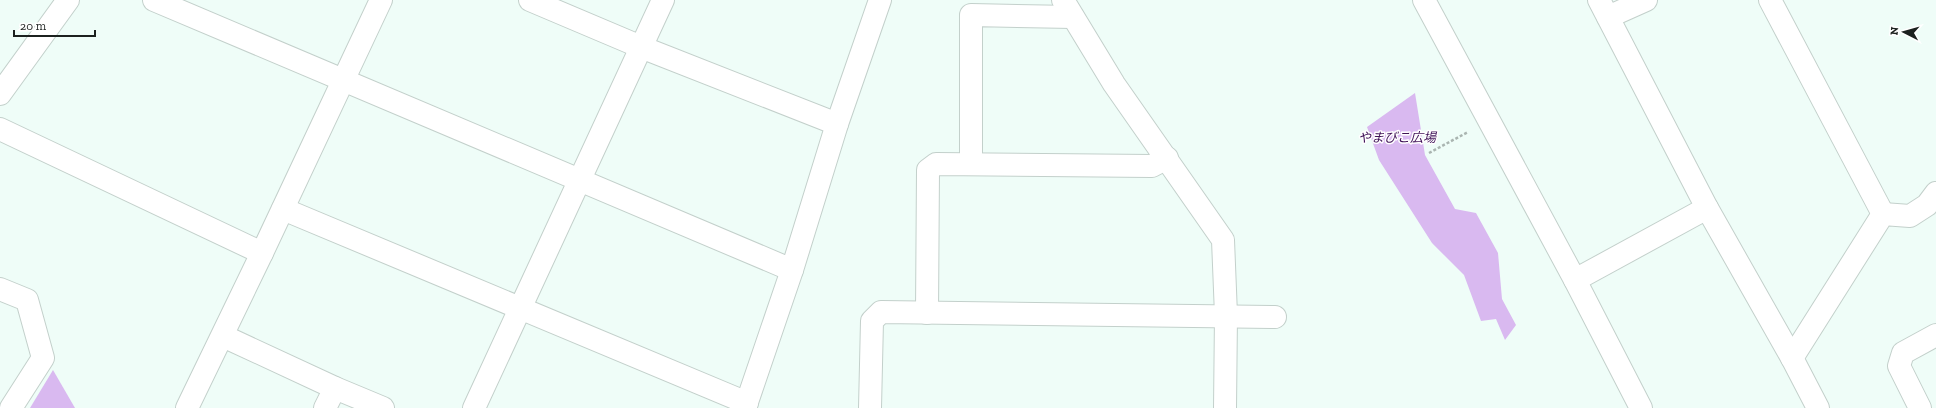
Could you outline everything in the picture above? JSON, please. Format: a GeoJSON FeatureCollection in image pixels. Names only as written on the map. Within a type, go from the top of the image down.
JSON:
{"type":"FeatureCollection","features":[{"type":"Feature","properties":{"kind":"street"},"geometry":{"type":"LineString","coordinates":[[0,94],[68,0]]}},
{"type":"Feature","properties":{"kind":"street"},"geometry":{"type":"LineString","coordinates":[[154,0],[342,81],[792,270]]}},
{"type":"Feature","properties":{"kind":"street"},"geometry":{"type":"LineString","coordinates":[[187,408],[262,254],[381,0]]}},
{"type":"Feature","properties":{"kind":"street"},"geometry":{"type":"LineString","coordinates":[[530,0],[642,48],[837,124]]}},
{"type":"Feature","properties":{"kind":"street"},"geometry":{"type":"LineString","coordinates":[[474,408],[518,309],[642,48],[663,0]]}},
{"type":"Feature","properties":{"kind":"street"},"geometry":{"type":"LineString","coordinates":[[283,209],[746,406],[792,270],[837,124],[880,0]]}},
{"type":"Feature","properties":{"kind":"street"},"geometry":{"type":"LineString","coordinates":[[1424,0],[1575,280],[1640,408]]}},
{"type":"Feature","properties":{"kind":"street"},"geometry":{"type":"LineString","coordinates":[[1646,0],[1603,8],[1707,208],[1792,358],[1818,408]]}},
{"type":"Feature","properties":{"kind":"street"},"geometry":{"type":"LineString","coordinates":[[1770,0],[1883,214]]}},
{"type":"Feature","properties":{"kind":"street"},"geometry":{"type":"LineString","coordinates":[[971,164],[971,15],[1068,8],[1114,84],[1223,240],[1226,316],[1225,408]]}},
{"type":"Feature","properties":{"kind":"street"},"geometry":{"type":"LineString","coordinates":[[0,129],[262,254]]}},
{"type":"Feature","properties":{"kind":"street"},"geometry":{"type":"LineString","coordinates":[[927,313],[928,170],[936,164],[1152,166],[1167,158]]}},
{"type":"Feature","properties":{"kind":"street"},"geometry":{"type":"LineString","coordinates":[[1883,214],[1910,216],[1926,205],[1936,193]]}},
{"type":"Feature","properties":{"kind":"street"},"geometry":{"type":"LineString","coordinates":[[1575,280],[1707,208]]}},
{"type":"Feature","properties":{"kind":"street"},"geometry":{"type":"LineString","coordinates":[[1792,358],[1883,214]]}},
{"type":"Feature","properties":{"kind":"street"},"geometry":{"type":"LineString","coordinates":[[0,289],[27,300],[43,358],[11,408]]}},
{"type":"Feature","properties":{"kind":"street"},"geometry":{"type":"LineString","coordinates":[[870,408],[872,321],[881,312],[1275,317]]}},
{"type":"Feature","properties":{"kind":"street"},"geometry":{"type":"LineString","coordinates":[[1920,408],[1899,366],[1903,354],[1936,335]]}},
{"type":"Feature","properties":{"kind":"street"},"geometry":{"type":"LineString","coordinates":[[223,336],[382,408]]}},
{"type":"Feature","properties":{"kind":"street"},"geometry":{"type":"LineString","coordinates":[[325,408],[335,388]]}},
{"type":"Feature","properties":{"kind":"path"},"geometry":{"type":"LineString","coordinates":[[1429,153],[1490,121]]}},
{"type":"Feature","properties":{"kind":"green space","name":"やまびこ広場"},"geometry":{"type":"Polygon","coordinates":[[[1415,93],[1425,155],[1455,209],[1476,213],[1498,253],[1502,299],[1516,325],[1505,340],[1496,319],[1481,321],[1464,275],[1432,243],[1379,160],[1367,127],[1415,93]]]}},
{"type":"Feature","properties":{"kind":"green space"},"geometry":{"type":"Polygon","coordinates":[[[53,370],[75,408],[30,408],[53,370]]]}}]}
